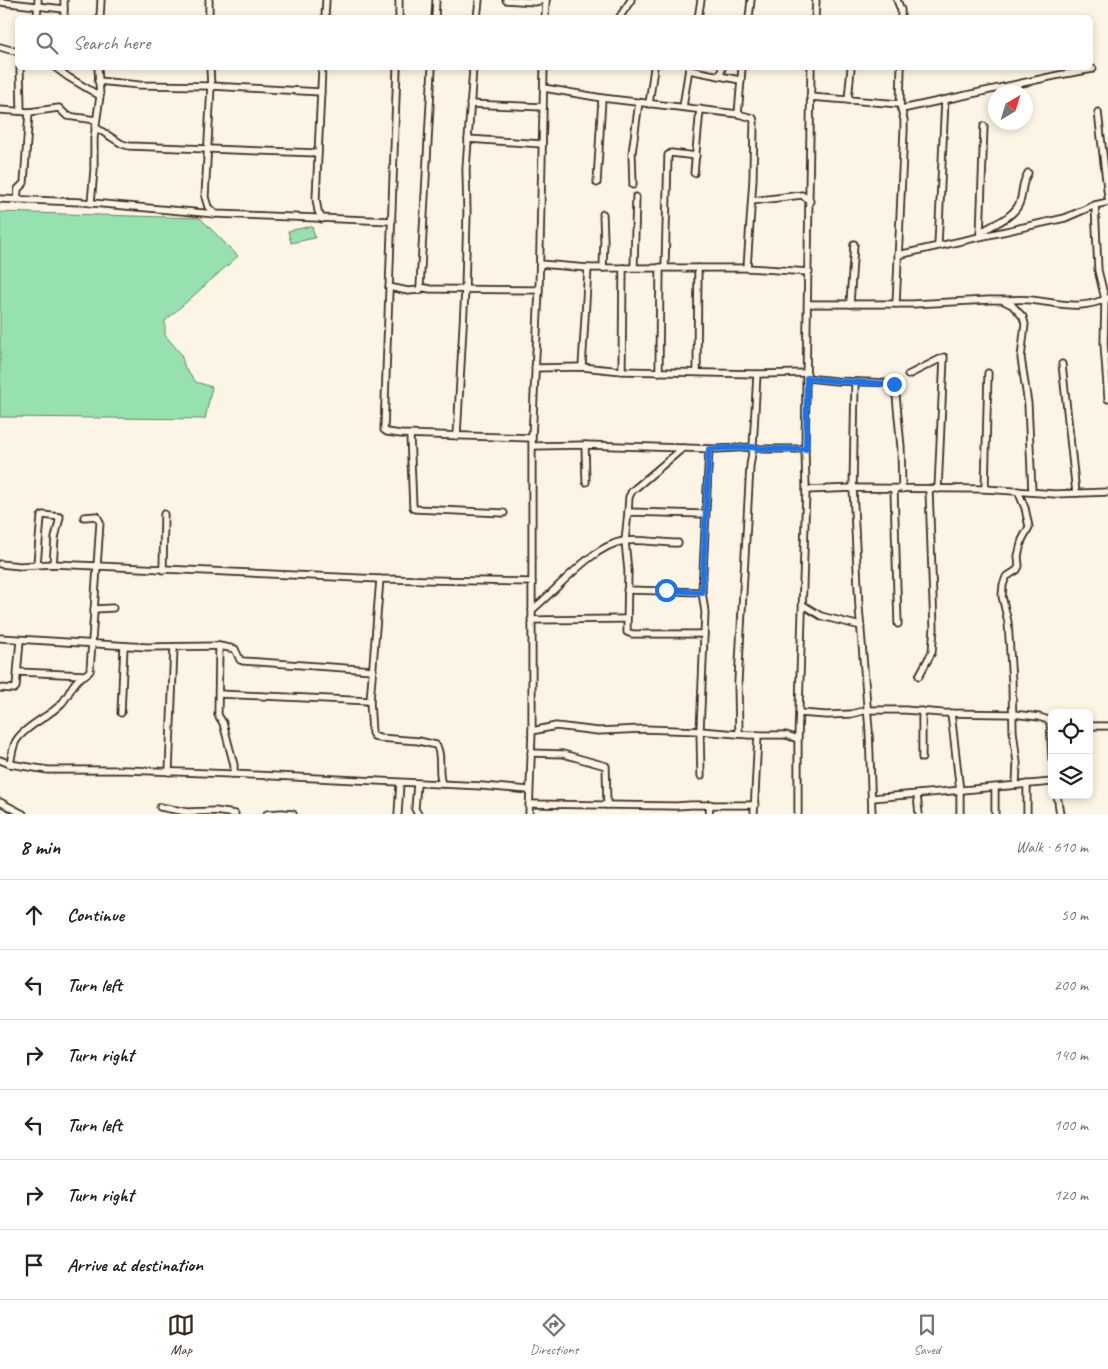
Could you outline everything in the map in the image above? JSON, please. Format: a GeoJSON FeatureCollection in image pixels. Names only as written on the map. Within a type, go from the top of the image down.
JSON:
{"type":"FeatureCollection","features":[{"type":"Feature","properties":{"kind":"street"},"geometry":{"type":"LineString","coordinates":[[64,0],[64,15]]}},
{"type":"Feature","properties":{"kind":"street"},"geometry":{"type":"LineString","coordinates":[[100,15],[101,0]]}},
{"type":"Feature","properties":{"kind":"street"},"geometry":{"type":"LineString","coordinates":[[209,0],[209,15]]}},
{"type":"Feature","properties":{"kind":"street"},"geometry":{"type":"LineString","coordinates":[[325,15],[326,0]]}},
{"type":"Feature","properties":{"kind":"street"},"geometry":{"type":"LineString","coordinates":[[399,0],[399,15]]}},
{"type":"Feature","properties":{"kind":"street"},"geometry":{"type":"LineString","coordinates":[[435,15],[436,0]]}},
{"type":"Feature","properties":{"kind":"street"},"geometry":{"type":"LineString","coordinates":[[478,15],[479,0]]}},
{"type":"Feature","properties":{"kind":"street"},"geometry":{"type":"LineString","coordinates":[[506,0],[534,2],[546,0],[545,15]]}},
{"type":"Feature","properties":{"kind":"street"},"geometry":{"type":"LineString","coordinates":[[621,15],[630,0]]}},
{"type":"Feature","properties":{"kind":"street"},"geometry":{"type":"LineString","coordinates":[[698,15],[701,0]]}},
{"type":"Feature","properties":{"kind":"street"},"geometry":{"type":"LineString","coordinates":[[750,15],[751,0]]}},
{"type":"Feature","properties":{"kind":"street"},"geometry":{"type":"LineString","coordinates":[[815,15],[816,0]]}},
{"type":"Feature","properties":{"kind":"street"},"geometry":{"type":"LineString","coordinates":[[897,0],[901,15]]}},
{"type":"Feature","properties":{"kind":"street"},"geometry":{"type":"LineString","coordinates":[[0,2],[38,3],[64,9]]}},
{"type":"Feature","properties":{"kind":"street"},"geometry":{"type":"LineString","coordinates":[[0,47],[15,51]]}},
{"type":"Feature","properties":{"kind":"street"},"geometry":{"type":"LineString","coordinates":[[20,70],[21,112]]}},
{"type":"Feature","properties":{"kind":"street"},"geometry":{"type":"LineString","coordinates":[[59,70],[100,96]]}},
{"type":"Feature","properties":{"kind":"street"},"geometry":{"type":"LineString","coordinates":[[91,203],[95,127],[100,96],[98,70]]}},
{"type":"Feature","properties":{"kind":"street"},"geometry":{"type":"LineString","coordinates":[[210,70],[211,86],[205,202],[215,214]]}},
{"type":"Feature","properties":{"kind":"street"},"geometry":{"type":"LineString","coordinates":[[322,70],[316,199],[318,211],[322,219]]}},
{"type":"Feature","properties":{"kind":"street"},"geometry":{"type":"LineString","coordinates":[[397,70],[384,429],[387,432],[410,435],[532,438]]}},
{"type":"Feature","properties":{"kind":"street"},"geometry":{"type":"LineString","coordinates":[[389,287],[414,291],[420,290],[432,70]]}},
{"type":"Feature","properties":{"kind":"street"},"geometry":{"type":"LineString","coordinates":[[457,436],[465,290],[468,139],[473,70]]}},
{"type":"Feature","properties":{"kind":"street"},"geometry":{"type":"LineString","coordinates":[[529,814],[532,731],[531,620],[534,446],[532,438],[540,264],[544,70]]}},
{"type":"Feature","properties":{"kind":"street"},"geometry":{"type":"LineString","coordinates":[[649,104],[654,70]]}},
{"type":"Feature","properties":{"kind":"street"},"geometry":{"type":"LineString","coordinates":[[683,107],[689,70]]}},
{"type":"Feature","properties":{"kind":"street"},"geometry":{"type":"LineString","coordinates":[[693,70],[740,80]]}},
{"type":"Feature","properties":{"kind":"street"},"geometry":{"type":"LineString","coordinates":[[720,76],[722,70]]}},
{"type":"Feature","properties":{"kind":"street"},"geometry":{"type":"LineString","coordinates":[[738,114],[742,70]]}},
{"type":"Feature","properties":{"kind":"street"},"geometry":{"type":"LineString","coordinates":[[798,814],[798,738],[806,490],[811,70]]}},
{"type":"Feature","properties":{"kind":"street"},"geometry":{"type":"LineString","coordinates":[[848,100],[851,70]]}},
{"type":"Feature","properties":{"kind":"street"},"geometry":{"type":"LineString","coordinates":[[896,304],[904,138],[901,106],[901,70]]}},
{"type":"Feature","properties":{"kind":"street"},"geometry":{"type":"LineString","coordinates":[[810,98],[901,106],[945,100],[1087,70]]}},
{"type":"Feature","properties":{"kind":"street"},"geometry":{"type":"LineString","coordinates":[[98,81],[139,85],[211,86],[321,92]]}},
{"type":"Feature","properties":{"kind":"street"},"geometry":{"type":"LineString","coordinates":[[544,88],[602,98],[738,114],[754,119],[752,201],[747,268]]}},
{"type":"Feature","properties":{"kind":"street"},"geometry":{"type":"LineString","coordinates":[[597,183],[602,98]]}},
{"type":"Feature","properties":{"kind":"street"},"geometry":{"type":"LineString","coordinates":[[938,245],[945,100]]}},
{"type":"Feature","properties":{"kind":"street"},"geometry":{"type":"LineString","coordinates":[[633,185],[632,153],[638,102]]}},
{"type":"Feature","properties":{"kind":"street"},"geometry":{"type":"LineString","coordinates":[[470,104],[543,106]]}},
{"type":"Feature","properties":{"kind":"street"},"geometry":{"type":"LineString","coordinates":[[0,110],[29,112],[59,108],[67,116],[96,120]]}},
{"type":"Feature","properties":{"kind":"street"},"geometry":{"type":"LineString","coordinates":[[694,173],[700,109]]}},
{"type":"Feature","properties":{"kind":"street"},"geometry":{"type":"LineString","coordinates":[[17,200],[18,189],[24,183],[29,112]]}},
{"type":"Feature","properties":{"kind":"street"},"geometry":{"type":"LineString","coordinates":[[1098,112],[1108,197]]}},
{"type":"Feature","properties":{"kind":"street"},"geometry":{"type":"LineString","coordinates":[[980,234],[984,126]]}},
{"type":"Feature","properties":{"kind":"street"},"geometry":{"type":"LineString","coordinates":[[95,127],[126,145],[207,150],[318,153]]}},
{"type":"Feature","properties":{"kind":"street"},"geometry":{"type":"LineString","coordinates":[[468,139],[542,144]]}},
{"type":"Feature","properties":{"kind":"street"},"geometry":{"type":"LineString","coordinates":[[659,372],[668,155],[671,153],[696,156]]}},
{"type":"Feature","properties":{"kind":"street"},"geometry":{"type":"LineString","coordinates":[[980,234],[1006,218],[1016,208],[1020,203],[1022,184],[1028,174]]}},
{"type":"Feature","properties":{"kind":"street"},"geometry":{"type":"LineString","coordinates":[[752,201],[802,195],[810,200]]}},
{"type":"Feature","properties":{"kind":"street"},"geometry":{"type":"LineString","coordinates":[[634,268],[636,197]]}},
{"type":"Feature","properties":{"kind":"street"},"geometry":{"type":"LineString","coordinates":[[0,199],[91,203],[215,214],[392,221]]}},
{"type":"Feature","properties":{"kind":"street"},"geometry":{"type":"LineString","coordinates":[[898,255],[980,234],[1065,218],[1095,205],[1108,202]]}},
{"type":"Feature","properties":{"kind":"street"},"geometry":{"type":"LineString","coordinates":[[1095,205],[1098,270],[1107,299],[1104,344],[1108,399]]}},
{"type":"Feature","properties":{"kind":"street"},"geometry":{"type":"LineString","coordinates":[[603,214],[603,268]]}},
{"type":"Feature","properties":{"kind":"street"},"geometry":{"type":"LineString","coordinates":[[850,304],[854,244]]}},
{"type":"Feature","properties":{"kind":"street"},"geometry":{"type":"LineString","coordinates":[[540,264],[588,268],[747,268],[809,272]]}},
{"type":"Feature","properties":{"kind":"street"},"geometry":{"type":"LineString","coordinates":[[582,368],[588,268]]}},
{"type":"Feature","properties":{"kind":"street"},"geometry":{"type":"LineString","coordinates":[[622,371],[623,268]]}},
{"type":"Feature","properties":{"kind":"street"},"geometry":{"type":"LineString","coordinates":[[697,372],[698,268]]}},
{"type":"Feature","properties":{"kind":"street"},"geometry":{"type":"LineString","coordinates":[[420,287],[465,290],[539,290]]}},
{"type":"Feature","properties":{"kind":"street"},"geometry":{"type":"LineString","coordinates":[[808,304],[896,304],[1031,300],[1066,306],[1082,305],[1107,299]]}},
{"type":"Feature","properties":{"kind":"street"},"geometry":{"type":"LineString","coordinates":[[1002,300],[1018,310],[1023,316],[1025,324],[1021,358],[1028,404],[1032,492]]}},
{"type":"Feature","properties":{"kind":"street"},"geometry":{"type":"LineString","coordinates":[[908,375],[944,357],[938,489]]}},
{"type":"Feature","properties":{"kind":"street"},"geometry":{"type":"LineString","coordinates":[[1062,364],[1076,493]]}},
{"type":"Feature","properties":{"kind":"street"},"geometry":{"type":"LineString","coordinates":[[535,368],[807,376],[855,382],[892,383],[895,386],[901,447],[902,489]]}},
{"type":"Feature","properties":{"kind":"street"},"geometry":{"type":"LineString","coordinates":[[985,489],[988,373]]}},
{"type":"Feature","properties":{"kind":"street"},"geometry":{"type":"LineString","coordinates":[[739,734],[738,682],[757,374]]}},
{"type":"Feature","properties":{"kind":"street"},"geometry":{"type":"LineString","coordinates":[[855,382],[852,488],[872,814]]}},
{"type":"Feature","properties":{"kind":"street"},"geometry":{"type":"LineString","coordinates":[[410,435],[413,507],[415,509],[504,513]]}},
{"type":"Feature","properties":{"kind":"street"},"geometry":{"type":"LineString","coordinates":[[534,446],[585,445],[709,449],[753,447],[761,449],[806,449]]}},
{"type":"Feature","properties":{"kind":"street"},"geometry":{"type":"LineString","coordinates":[[585,445],[586,482]]}},
{"type":"Feature","properties":{"kind":"street"},"geometry":{"type":"LineString","coordinates":[[683,448],[632,491],[629,497],[625,541],[628,570],[626,631],[629,634],[704,634]]}},
{"type":"Feature","properties":{"kind":"street"},"geometry":{"type":"LineString","coordinates":[[701,776],[700,731],[705,612],[702,592],[709,449]]}},
{"type":"Feature","properties":{"kind":"street"},"geometry":{"type":"LineString","coordinates":[[806,490],[852,488],[985,489],[1055,494],[1108,492]]}},
{"type":"Feature","properties":{"kind":"street"},"geometry":{"type":"LineString","coordinates":[[894,489],[898,624]]}},
{"type":"Feature","properties":{"kind":"street"},"geometry":{"type":"LineString","coordinates":[[920,676],[932,652],[934,628],[929,489]]}},
{"type":"Feature","properties":{"kind":"street"},"geometry":{"type":"LineString","coordinates":[[1016,786],[1018,763],[1013,714],[1008,622],[1002,596],[1006,577],[1017,570],[1019,566],[1018,556],[1022,540],[1029,527],[1025,508],[1018,491]]}},
{"type":"Feature","properties":{"kind":"street"},"geometry":{"type":"LineString","coordinates":[[628,512],[705,514]]}},
{"type":"Feature","properties":{"kind":"street"},"geometry":{"type":"LineString","coordinates":[[163,570],[164,514]]}},
{"type":"Feature","properties":{"kind":"street"},"geometry":{"type":"LineString","coordinates":[[37,564],[41,517],[43,515],[60,517],[55,538],[53,564]]}},
{"type":"Feature","properties":{"kind":"street"},"geometry":{"type":"LineString","coordinates":[[10,764],[17,740],[26,730],[59,706],[70,693],[74,682],[90,671],[100,519],[97,516],[84,517]]}},
{"type":"Feature","properties":{"kind":"street"},"geometry":{"type":"LineString","coordinates":[[532,610],[589,558],[609,545],[625,541],[678,543]]}},
{"type":"Feature","properties":{"kind":"street"},"geometry":{"type":"LineString","coordinates":[[0,564],[20,566],[53,564],[380,579],[532,582]]}},
{"type":"Feature","properties":{"kind":"street"},"geometry":{"type":"LineString","coordinates":[[380,579],[370,701],[371,726],[374,736],[383,739],[419,741],[434,744],[439,751],[439,774],[442,784]]}},
{"type":"Feature","properties":{"kind":"street"},"geometry":{"type":"LineString","coordinates":[[627,590],[702,592]]}},
{"type":"Feature","properties":{"kind":"street"},"geometry":{"type":"LineString","coordinates":[[803,605],[821,616],[861,626]]}},
{"type":"Feature","properties":{"kind":"street"},"geometry":{"type":"LineString","coordinates":[[94,608],[114,608]]}},
{"type":"Feature","properties":{"kind":"street"},"geometry":{"type":"LineString","coordinates":[[531,620],[626,619]]}},
{"type":"Feature","properties":{"kind":"street"},"geometry":{"type":"LineString","coordinates":[[0,638],[124,646],[219,646],[235,649],[240,660],[243,661],[374,670]]}},
{"type":"Feature","properties":{"kind":"street"},"geometry":{"type":"LineString","coordinates":[[0,688],[16,688],[20,640]]}},
{"type":"Feature","properties":{"kind":"street"},"geometry":{"type":"LineString","coordinates":[[121,713],[124,646]]}},
{"type":"Feature","properties":{"kind":"street"},"geometry":{"type":"LineString","coordinates":[[219,646],[218,715],[223,723],[234,765],[232,774]]}},
{"type":"Feature","properties":{"kind":"street"},"geometry":{"type":"LineString","coordinates":[[169,772],[174,647]]}},
{"type":"Feature","properties":{"kind":"street"},"geometry":{"type":"LineString","coordinates":[[18,672],[85,675]]}},
{"type":"Feature","properties":{"kind":"street"},"geometry":{"type":"LineString","coordinates":[[219,694],[370,701]]}},
{"type":"Feature","properties":{"kind":"street"},"geometry":{"type":"LineString","coordinates":[[799,713],[835,715],[867,710],[922,711],[1013,714],[1034,716],[1048,720]]}},
{"type":"Feature","properties":{"kind":"street"},"geometry":{"type":"LineString","coordinates":[[922,711],[922,758]]}},
{"type":"Feature","properties":{"kind":"street"},"geometry":{"type":"LineString","coordinates":[[951,713],[960,791],[960,814]]}},
{"type":"Feature","properties":{"kind":"street"},"geometry":{"type":"LineString","coordinates":[[786,735],[799,724]]}},
{"type":"Feature","properties":{"kind":"street"},"geometry":{"type":"LineString","coordinates":[[532,731],[556,726],[598,731],[643,729],[786,735],[798,738]]}},
{"type":"Feature","properties":{"kind":"street"},"geometry":{"type":"LineString","coordinates":[[1093,726],[1108,726]]}},
{"type":"Feature","properties":{"kind":"street"},"geometry":{"type":"LineString","coordinates":[[754,814],[758,735]]}},
{"type":"Feature","properties":{"kind":"street"},"geometry":{"type":"LineString","coordinates":[[531,753],[563,754],[606,766],[607,805]]}},
{"type":"Feature","properties":{"kind":"street"},"geometry":{"type":"LineString","coordinates":[[0,760],[10,764],[48,770],[232,774],[530,790]]}},
{"type":"Feature","properties":{"kind":"street"},"geometry":{"type":"LineString","coordinates":[[872,798],[1048,782]]}},
{"type":"Feature","properties":{"kind":"street"},"geometry":{"type":"LineString","coordinates":[[398,814],[400,783]]}},
{"type":"Feature","properties":{"kind":"street"},"geometry":{"type":"LineString","coordinates":[[417,784],[415,809],[418,814]]}},
{"type":"Feature","properties":{"kind":"street"},"geometry":{"type":"LineString","coordinates":[[1027,784],[1027,814]]}},
{"type":"Feature","properties":{"kind":"street"},"geometry":{"type":"LineString","coordinates":[[995,788],[995,814]]}},
{"type":"Feature","properties":{"kind":"street"},"geometry":{"type":"LineString","coordinates":[[916,795],[919,814]]}},
{"type":"Feature","properties":{"kind":"street"},"geometry":{"type":"LineString","coordinates":[[1058,799],[1060,814]]}},
{"type":"Feature","properties":{"kind":"street"},"geometry":{"type":"LineString","coordinates":[[0,802],[23,814]]}},
{"type":"Feature","properties":{"kind":"street"},"geometry":{"type":"LineString","coordinates":[[529,804],[755,805]]}},
{"type":"Feature","properties":{"kind":"street"},"geometry":{"type":"LineString","coordinates":[[709,814],[710,804]]}},
{"type":"Feature","properties":{"kind":"street"},"geometry":{"type":"LineString","coordinates":[[160,807],[187,812],[215,811],[235,814]]}},
{"type":"Feature","properties":{"kind":"street"},"geometry":{"type":"LineString","coordinates":[[267,814],[293,814]]}},
{"type":"Feature","properties":{"kind":"green space"},"geometry":{"type":"Polygon","coordinates":[[[0,212],[200,218],[238,256],[165,321],[165,335],[181,354],[185,368],[196,382],[212,387],[205,419],[0,417],[0,212]]]}},
{"type":"Feature","properties":{"kind":"green space"},"geometry":{"type":"Polygon","coordinates":[[[312,226],[315,238],[291,243],[288,231],[312,226]]]}},
{"type":"Feature","properties":{"kind":"route"},"geometry":{"type":"LineString","coordinates":[[666,590],[702,592],[709,449],[753,447],[761,449],[806,449],[807,378],[894,384]]}}]}
